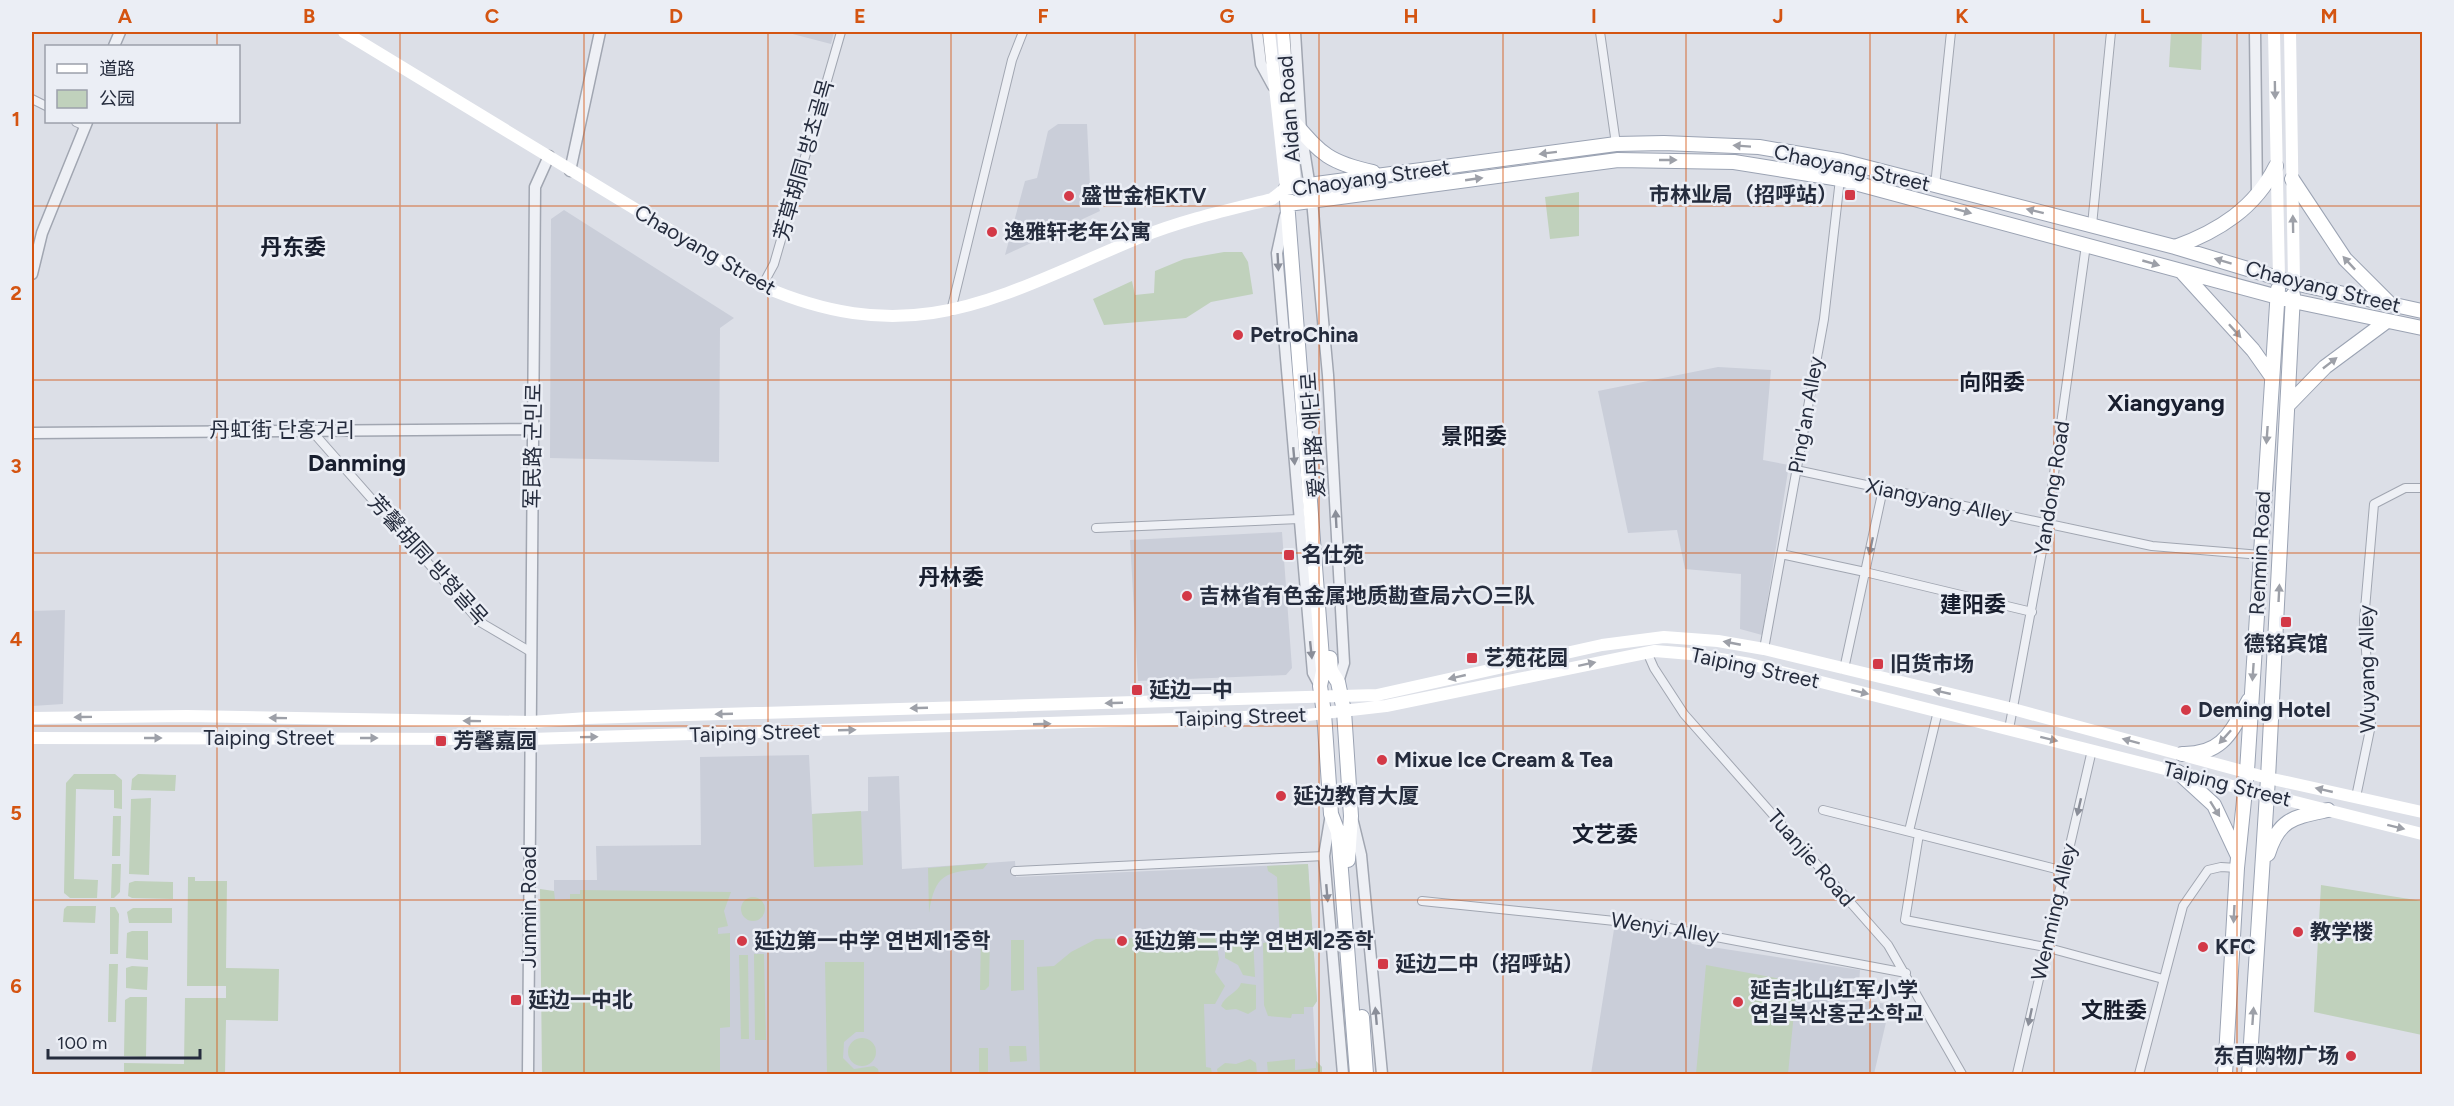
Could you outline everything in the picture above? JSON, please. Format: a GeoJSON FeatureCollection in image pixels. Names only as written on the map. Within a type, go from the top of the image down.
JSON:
{"type":"FeatureCollection","features":[{"type":"Feature","properties":{"kind":"main road","name":"Chaoyang Street"},"geometry":{"type":"LineString","coordinates":[[344,32],[762,286],[796,301],[852,313],[902,316],[951,311],[1022,289],[1163,229],[1272,199],[1290,187],[1616,144],[1664,143],[1759,147],[1842,160],[2175,247],[2294,283],[2422,311]]}},
{"type":"Feature","properties":{"kind":"main road","name":"Aidan Road"},"geometry":{"type":"LineString","coordinates":[[1269,32],[1273,86]]}},
{"type":"Feature","properties":{"kind":"main road","name":"Aidan Road"},"geometry":{"type":"LineString","coordinates":[[1283,32],[1290,118],[1290,187]]}},
{"type":"Feature","properties":{"kind":"main road","name":"Renmin Road"},"geometry":{"type":"LineString","coordinates":[[2225,1074],[2237,862],[2247,771],[2279,278],[2274,32]]}},
{"type":"Feature","properties":{"kind":"main road","name":"Renmin Road"},"geometry":{"type":"LineString","coordinates":[[2249,1074],[2263,870],[2294,283],[2290,32]]}},
{"type":"Feature","properties":{"kind":"main road","name":"爱丹路 애단로"},"geometry":{"type":"LineString","coordinates":[[1273,86],[1292,203],[1330,671],[1339,688],[1344,711],[1351,816]]}},
{"type":"Feature","properties":{"kind":"main road"},"geometry":{"type":"LineString","coordinates":[[1290,118],[1313,146],[1335,162],[1383,174]]}},
{"type":"Feature","properties":{"kind":"main road","name":"Chaoyang Street"},"geometry":{"type":"LineString","coordinates":[[1272,199],[1292,203],[1618,160],[1734,162],[1840,179],[2293,301],[2422,328]]}},
{"type":"Feature","properties":{"kind":"main road"},"geometry":{"type":"LineString","coordinates":[[2175,247],[2221,227],[2257,196],[2276,166]]}},
{"type":"Feature","properties":{"kind":"main road"},"geometry":{"type":"LineString","coordinates":[[2292,178],[2345,259],[2391,304]]}},
{"type":"Feature","properties":{"kind":"main road","name":"爱丹路 애단로"},"geometry":{"type":"LineString","coordinates":[[1292,203],[1323,671],[1321,691],[1331,814]]}},
{"type":"Feature","properties":{"kind":"main road"},"geometry":{"type":"LineString","coordinates":[[2182,272],[2253,350],[2272,377]]}},
{"type":"Feature","properties":{"kind":"main road"},"geometry":{"type":"LineString","coordinates":[[2289,404],[2325,367],[2387,321]]}},
{"type":"Feature","properties":{"kind":"main road","name":"Taiping Street"},"geometry":{"type":"LineString","coordinates":[[32,718],[187,716],[531,722],[1321,691],[1339,688],[1377,695],[1646,637],[1718,640],[1764,649],[2013,709],[2268,778],[2422,812]]}},
{"type":"Feature","properties":{"kind":"main road","name":"Taiping Street"},"geometry":{"type":"LineString","coordinates":[[32,738],[530,739],[1279,717],[1386,706],[1647,652],[1727,659],[2422,834]]}},
{"type":"Feature","properties":{"kind":"main road"},"geometry":{"type":"LineString","coordinates":[[2182,754],[2199,755],[2223,742],[2251,695]]}},
{"type":"Feature","properties":{"kind":"main road"},"geometry":{"type":"LineString","coordinates":[[1327,753],[1346,752]]}},
{"type":"Feature","properties":{"kind":"main road"},"geometry":{"type":"LineString","coordinates":[[2178,772],[2214,805],[2237,862]]}},
{"type":"Feature","properties":{"kind":"main road"},"geometry":{"type":"LineString","coordinates":[[2263,870],[2271,842],[2284,824],[2297,816],[2328,810]]}},
{"type":"Feature","properties":{"kind":"main road"},"geometry":{"type":"LineString","coordinates":[[1331,814],[1338,832],[1357,1074]]}},
{"type":"Feature","properties":{"kind":"main road"},"geometry":{"type":"LineString","coordinates":[[1351,816],[1347,854],[1366,1074]]}},
{"type":"Feature","properties":{"kind":"street"},"geometry":{"type":"LineString","coordinates":[[570,171],[600,32]]}},
{"type":"Feature","properties":{"kind":"street","name":"芳草胡同 방초골목"},"geometry":{"type":"LineString","coordinates":[[762,286],[774,264],[841,32]]}},
{"type":"Feature","properties":{"kind":"street"},"geometry":{"type":"LineString","coordinates":[[951,311],[1012,60],[1023,32]]}},
{"type":"Feature","properties":{"kind":"street","name":"Aidan Road"},"geometry":{"type":"LineString","coordinates":[[1257,32],[1261,64],[1273,86]]}},
{"type":"Feature","properties":{"kind":"street","name":"Aidan Road"},"geometry":{"type":"LineString","coordinates":[[1295,32],[1301,131],[1312,200]]}},
{"type":"Feature","properties":{"kind":"street"},"geometry":{"type":"LineString","coordinates":[[1600,32],[1616,144]]}},
{"type":"Feature","properties":{"kind":"street"},"geometry":{"type":"LineString","coordinates":[[1935,186],[1951,32]]}},
{"type":"Feature","properties":{"kind":"street"},"geometry":{"type":"LineString","coordinates":[[2092,225],[2111,32]]}},
{"type":"Feature","properties":{"kind":"street"},"geometry":{"type":"LineString","coordinates":[[2255,32],[2257,196]]}},
{"type":"Feature","properties":{"kind":"street"},"geometry":{"type":"LineString","coordinates":[[32,274],[42,233],[83,123]]}},
{"type":"Feature","properties":{"kind":"street","name":"军民路 군민로"},"geometry":{"type":"LineString","coordinates":[[530,739],[536,187],[549,156]]}},
{"type":"Feature","properties":{"kind":"street","name":"Ping'an Alley"},"geometry":{"type":"LineString","coordinates":[[1764,649],[1824,319],[1840,179]]}},
{"type":"Feature","properties":{"kind":"street","name":"爱丹路 애단로"},"geometry":{"type":"LineString","coordinates":[[1312,200],[1328,375],[1344,652],[1339,688]]}},
{"type":"Feature","properties":{"kind":"street","name":"爱丹路 애단로"},"geometry":{"type":"LineString","coordinates":[[1292,203],[1277,253],[1313,673],[1321,691]]}},
{"type":"Feature","properties":{"kind":"street","name":"Yandong Road"},"geometry":{"type":"LineString","coordinates":[[2009,729],[2048,524],[2086,245]]}},
{"type":"Feature","properties":{"kind":"street","name":"丹虹街 단홍거리"},"geometry":{"type":"LineString","coordinates":[[32,433],[533,429]]}},
{"type":"Feature","properties":{"kind":"street","name":"芳馨胡同 방형골목"},"geometry":{"type":"LineString","coordinates":[[311,430],[480,622],[531,651]]}},
{"type":"Feature","properties":{"kind":"street","name":"Xiangyang Alley"},"geometry":{"type":"LineString","coordinates":[[1796,470],[2152,546],[2261,555]]}},
{"type":"Feature","properties":{"kind":"street","name":"Wuyang Alley"},"geometry":{"type":"LineString","coordinates":[[2356,797],[2371,725],[2364,621],[2374,504],[2404,488],[2422,488]]}},
{"type":"Feature","properties":{"kind":"street"},"geometry":{"type":"LineString","coordinates":[[1844,669],[1883,489]]}},
{"type":"Feature","properties":{"kind":"street"},"geometry":{"type":"LineString","coordinates":[[1096,528],[1299,519]]}},
{"type":"Feature","properties":{"kind":"street"},"geometry":{"type":"LineString","coordinates":[[1781,554],[2032,612]]}},
{"type":"Feature","properties":{"kind":"street","name":"Tuanjie Road"},"geometry":{"type":"LineString","coordinates":[[1647,652],[1654,668],[1684,714],[1888,945],[1962,1074]]}},
{"type":"Feature","properties":{"kind":"street"},"geometry":{"type":"LineString","coordinates":[[1909,831],[1938,711]]}},
{"type":"Feature","properties":{"kind":"street","name":"Junmin Road"},"geometry":{"type":"LineString","coordinates":[[528,1074],[530,739]]}},
{"type":"Feature","properties":{"kind":"street","name":"Wenming Alley"},"geometry":{"type":"LineString","coordinates":[[2018,1074],[2045,947],[2092,750]]}},
{"type":"Feature","properties":{"kind":"street"},"geometry":{"type":"LineString","coordinates":[[1823,810],[2064,871]]}},
{"type":"Feature","properties":{"kind":"street"},"geometry":{"type":"LineString","coordinates":[[1331,814],[1324,856],[1343,1074]]}},
{"type":"Feature","properties":{"kind":"street"},"geometry":{"type":"LineString","coordinates":[[1351,816],[1362,855],[1382,1074]]}},
{"type":"Feature","properties":{"kind":"street"},"geometry":{"type":"LineString","coordinates":[[1919,834],[1905,920],[2045,947],[2163,979]]}},
{"type":"Feature","properties":{"kind":"street"},"geometry":{"type":"LineString","coordinates":[[1015,871],[1324,856]]}},
{"type":"Feature","properties":{"kind":"street"},"geometry":{"type":"LineString","coordinates":[[2139,1074],[2183,906],[2208,870],[2237,862]]}},
{"type":"Feature","properties":{"kind":"street","name":"Wenyi Alley"},"geometry":{"type":"LineString","coordinates":[[1422,901],[1653,925],[1906,973]]}},
{"type":"Feature","properties":{"kind":"shaded area"},"geometry":{"type":"Polygon","coordinates":[[[785,32],[834,32],[831,44],[785,32]]]}},
{"type":"Feature","properties":{"kind":"shaded area"},"geometry":{"type":"Polygon","coordinates":[[[1058,124],[1087,124],[1090,186],[1100,211],[1005,255],[1025,181],[1037,178],[1048,131],[1058,124]]]}},
{"type":"Feature","properties":{"kind":"shaded area"},"geometry":{"type":"Polygon","coordinates":[[[564,210],[734,318],[720,328],[719,462],[550,458],[551,219],[564,210]]]}},
{"type":"Feature","properties":{"kind":"shaded area"},"geometry":{"type":"Polygon","coordinates":[[[1718,367],[1771,370],[1763,460],[1789,465],[1762,635],[1740,629],[1741,574],[1685,569],[1677,530],[1628,533],[1598,391],[1718,367]]]}},
{"type":"Feature","properties":{"kind":"shaded area"},"geometry":{"type":"Polygon","coordinates":[[[1282,532],[1292,668],[1286,675],[1138,681],[1130,540],[1282,532]]]}},
{"type":"Feature","properties":{"kind":"shaded area"},"geometry":{"type":"Polygon","coordinates":[[[65,610],[63,704],[32,706],[32,611],[65,610]]]}},
{"type":"Feature","properties":{"kind":"shaded area"},"geometry":{"type":"Polygon","coordinates":[[[809,755],[812,814],[868,811],[868,777],[899,776],[902,869],[1015,861],[1016,877],[1308,864],[1317,1001],[1313,1007],[1316,1061],[1322,1067],[1322,1074],[554,1074],[554,880],[597,880],[596,846],[701,845],[700,757],[809,755]]]}},
{"type":"Feature","properties":{"kind":"shaded area","name":"延吉北山红军小学 연길북산홍군소학교"},"geometry":{"type":"Polygon","coordinates":[[[1615,923],[1686,937],[1692,944],[1860,970],[1858,998],[1890,1005],[1874,1074],[1591,1074],[1615,923]]]}},
{"type":"Feature","properties":{"kind":"green space"},"geometry":{"type":"Polygon","coordinates":[[[2171,32],[2202,32],[2201,70],[2169,67],[2171,32]]]}},
{"type":"Feature","properties":{"kind":"green space"},"geometry":{"type":"Polygon","coordinates":[[[1579,192],[1579,236],[1550,239],[1545,197],[1579,192]]]}},
{"type":"Feature","properties":{"kind":"green space"},"geometry":{"type":"Polygon","coordinates":[[[1224,252],[1242,252],[1248,262],[1253,294],[1211,302],[1186,318],[1104,325],[1093,299],[1132,281],[1135,295],[1154,293],[1155,271],[1184,259],[1224,252]]]}},
{"type":"Feature","properties":{"kind":"green space"},"geometry":{"type":"Polygon","coordinates":[[[74,774],[115,774],[122,780],[122,809],[114,808],[114,790],[76,789],[74,879],[98,880],[97,898],[70,898],[64,893],[66,783],[74,774]]]}},
{"type":"Feature","properties":{"kind":"green space"},"geometry":{"type":"Polygon","coordinates":[[[138,774],[176,775],[175,791],[131,790],[132,779],[138,774]]]}},
{"type":"Feature","properties":{"kind":"green space"},"geometry":{"type":"Polygon","coordinates":[[[151,798],[149,875],[129,874],[131,799],[151,798]]]}},
{"type":"Feature","properties":{"kind":"green space"},"geometry":{"type":"Polygon","coordinates":[[[861,811],[863,865],[814,867],[812,814],[861,811]]]}},
{"type":"Feature","properties":{"kind":"green space"},"geometry":{"type":"Polygon","coordinates":[[[113,816],[121,816],[120,856],[112,856],[113,816]]]}},
{"type":"Feature","properties":{"kind":"green space"},"geometry":{"type":"Polygon","coordinates":[[[988,863],[983,869],[944,877],[935,890],[929,913],[928,868],[988,863]]]}},
{"type":"Feature","properties":{"kind":"green space"},"geometry":{"type":"Polygon","coordinates":[[[112,864],[121,864],[120,892],[114,898],[111,898],[112,864]]]}},
{"type":"Feature","properties":{"kind":"green space"},"geometry":{"type":"Polygon","coordinates":[[[1308,864],[1317,1001],[1313,1007],[1304,1007],[1304,1014],[1292,1014],[1291,1018],[1268,1016],[1264,1005],[1263,943],[1280,941],[1277,877],[1268,871],[1267,866],[1308,864]]]}},
{"type":"Feature","properties":{"kind":"green space"},"geometry":{"type":"Polygon","coordinates":[[[188,877],[195,877],[195,881],[227,881],[226,968],[279,969],[278,1021],[226,1020],[225,1074],[124,1074],[124,1063],[184,1064],[185,998],[226,998],[226,986],[187,986],[188,877]]]}},
{"type":"Feature","properties":{"kind":"green space"},"geometry":{"type":"Polygon","coordinates":[[[135,881],[173,882],[173,899],[132,898],[128,896],[129,883],[135,881]]]}},
{"type":"Feature","properties":{"kind":"green space"},"geometry":{"type":"Polygon","coordinates":[[[2321,885],[2422,901],[2422,1035],[2314,1012],[2321,885]]]}},
{"type":"Feature","properties":{"kind":"green space"},"geometry":{"type":"Polygon","coordinates":[[[540,889],[554,891],[555,900],[570,899],[570,894],[580,894],[580,890],[731,892],[724,911],[728,926],[718,928],[718,934],[730,933],[730,1027],[720,1028],[720,1074],[542,1074],[540,889]]]}},
{"type":"Feature","properties":{"kind":"green space"},"geometry":{"type":"Polygon","coordinates":[[[753,897],[762,900],[765,909],[762,918],[753,921],[744,918],[741,909],[744,900],[753,897]]]}},
{"type":"Feature","properties":{"kind":"green space"},"geometry":{"type":"Polygon","coordinates":[[[67,906],[96,906],[95,923],[63,922],[64,909],[67,906]]]}},
{"type":"Feature","properties":{"kind":"green space"},"geometry":{"type":"Polygon","coordinates":[[[110,907],[115,907],[119,914],[118,954],[110,954],[110,907]]]}},
{"type":"Feature","properties":{"kind":"green space"},"geometry":{"type":"Polygon","coordinates":[[[133,908],[172,908],[172,923],[129,923],[127,912],[133,908]]]}},
{"type":"Feature","properties":{"kind":"green space"},"geometry":{"type":"Polygon","coordinates":[[[148,931],[148,960],[126,958],[127,933],[148,931]]]}},
{"type":"Feature","properties":{"kind":"green space"},"geometry":{"type":"Polygon","coordinates":[[[981,931],[986,931],[990,936],[989,986],[985,990],[980,990],[981,931]]]}},
{"type":"Feature","properties":{"kind":"green space"},"geometry":{"type":"Polygon","coordinates":[[[1239,935],[1253,939],[1255,977],[1243,975],[1238,965],[1225,958],[1225,950],[1236,945],[1239,935]]]}},
{"type":"Feature","properties":{"kind":"green space"},"geometry":{"type":"Polygon","coordinates":[[[1215,936],[1219,959],[1215,972],[1225,986],[1215,1004],[1204,1004],[1206,1067],[1211,1068],[1212,1074],[1040,1074],[1037,967],[1054,966],[1071,952],[1096,939],[1215,936]]]}},
{"type":"Feature","properties":{"kind":"green space"},"geometry":{"type":"Polygon","coordinates":[[[1011,940],[1024,940],[1024,990],[1011,991],[1011,940]]]}},
{"type":"Feature","properties":{"kind":"green space"},"geometry":{"type":"Polygon","coordinates":[[[754,954],[764,954],[766,1040],[755,1040],[754,954]]]}},
{"type":"Feature","properties":{"kind":"green space"},"geometry":{"type":"Polygon","coordinates":[[[739,955],[748,955],[749,1039],[741,1039],[739,955]]]}},
{"type":"Feature","properties":{"kind":"green space"},"geometry":{"type":"Polygon","coordinates":[[[825,962],[864,962],[864,1032],[856,1032],[844,1042],[843,1058],[854,1069],[874,1066],[878,1069],[879,1074],[827,1074],[825,962]]]}},
{"type":"Feature","properties":{"kind":"green space"},"geometry":{"type":"Polygon","coordinates":[[[109,964],[118,964],[116,1022],[108,1022],[109,964]]]}},
{"type":"Feature","properties":{"kind":"green space"},"geometry":{"type":"Polygon","coordinates":[[[1706,965],[1797,982],[1788,1074],[1696,1074],[1706,965]]]}},
{"type":"Feature","properties":{"kind":"green space"},"geometry":{"type":"Polygon","coordinates":[[[148,967],[147,990],[126,988],[126,968],[148,967]]]}},
{"type":"Feature","properties":{"kind":"green space"},"geometry":{"type":"Polygon","coordinates":[[[1241,983],[1256,985],[1256,1009],[1248,1014],[1236,1009],[1226,1010],[1221,1006],[1241,983]]]}},
{"type":"Feature","properties":{"kind":"green space"},"geometry":{"type":"Polygon","coordinates":[[[130,997],[147,997],[146,1057],[124,1056],[125,1000],[130,997]]]}},
{"type":"Feature","properties":{"kind":"green space"},"geometry":{"type":"Polygon","coordinates":[[[862,1038],[872,1042],[876,1052],[872,1062],[862,1066],[852,1062],[848,1052],[852,1042],[862,1038]]]}},
{"type":"Feature","properties":{"kind":"green space"},"geometry":{"type":"Polygon","coordinates":[[[1009,1046],[1026,1046],[1027,1061],[1010,1062],[1009,1046]]]}},
{"type":"Feature","properties":{"kind":"green space"},"geometry":{"type":"Polygon","coordinates":[[[979,1048],[988,1048],[988,1074],[979,1074],[979,1048]]]}},
{"type":"Feature","properties":{"kind":"green space"},"geometry":{"type":"Polygon","coordinates":[[[1250,1059],[1256,1063],[1257,1074],[1218,1074],[1217,1069],[1225,1063],[1236,1064],[1250,1059]]]}},
{"type":"Feature","properties":{"kind":"green space"},"geometry":{"type":"Polygon","coordinates":[[[1295,1059],[1295,1070],[1316,1068],[1316,1061],[1322,1067],[1322,1074],[1268,1074],[1267,1062],[1295,1059]]]}},
{"type":"Feature","properties":{"kind":"place","name":"市林业局（招呼站）"},"geometry":{"type":"Point","coordinates":[1850,195]}},
{"type":"Feature","properties":{"kind":"place","name":"盛世金柜KTV"},"geometry":{"type":"Point","coordinates":[1069,196]}},
{"type":"Feature","properties":{"kind":"place","name":"逸雅轩老年公寓"},"geometry":{"type":"Point","coordinates":[992,232]}},
{"type":"Feature","properties":{"kind":"place","name":"PetroChina"},"geometry":{"type":"Point","coordinates":[1238,335]}},
{"type":"Feature","properties":{"kind":"place","name":"名仕苑"},"geometry":{"type":"Point","coordinates":[1289,555]}},
{"type":"Feature","properties":{"kind":"place","name":"吉林省有色金属地质勘查局六〇三队"},"geometry":{"type":"Point","coordinates":[1187,596]}},
{"type":"Feature","properties":{"kind":"place","name":"德铭宾馆"},"geometry":{"type":"Point","coordinates":[2286,622]}},
{"type":"Feature","properties":{"kind":"place","name":"艺苑花园"},"geometry":{"type":"Point","coordinates":[1472,658]}},
{"type":"Feature","properties":{"kind":"place","name":"旧货市场"},"geometry":{"type":"Point","coordinates":[1878,664]}},
{"type":"Feature","properties":{"kind":"place","name":"延边一中"},"geometry":{"type":"Point","coordinates":[1137,690]}},
{"type":"Feature","properties":{"kind":"place","name":"Deming Hotel"},"geometry":{"type":"Point","coordinates":[2186,710]}},
{"type":"Feature","properties":{"kind":"place","name":"芳馨嘉园"},"geometry":{"type":"Point","coordinates":[441,741]}},
{"type":"Feature","properties":{"kind":"place","name":"Mixue Ice Cream & Tea"},"geometry":{"type":"Point","coordinates":[1382,760]}},
{"type":"Feature","properties":{"kind":"place","name":"延边教育大厦"},"geometry":{"type":"Point","coordinates":[1281,796]}},
{"type":"Feature","properties":{"kind":"place","name":"教学楼"},"geometry":{"type":"Point","coordinates":[2298,932]}},
{"type":"Feature","properties":{"kind":"place","name":"延边第一中学 연변제1중학"},"geometry":{"type":"Point","coordinates":[742,941]}},
{"type":"Feature","properties":{"kind":"place","name":"延边第二中学 연변제2중학"},"geometry":{"type":"Point","coordinates":[1122,941]}},
{"type":"Feature","properties":{"kind":"place","name":"KFC"},"geometry":{"type":"Point","coordinates":[2203,947]}},
{"type":"Feature","properties":{"kind":"place","name":"延边二中（招呼站）"},"geometry":{"type":"Point","coordinates":[1383,964]}},
{"type":"Feature","properties":{"kind":"place","name":"延边一中北"},"geometry":{"type":"Point","coordinates":[516,1000]}},
{"type":"Feature","properties":{"kind":"place","name":"延吉北山红军小学 연길북산홍군소학교"},"geometry":{"type":"Point","coordinates":[1738,1002]}},
{"type":"Feature","properties":{"kind":"place","name":"东百购物广场"},"geometry":{"type":"Point","coordinates":[2351,1056]}},
{"type":"Feature","properties":{"kind":"district","name":"丹东委"},"geometry":{"type":"Point","coordinates":[293,247]}},
{"type":"Feature","properties":{"kind":"district","name":"向阳委"},"geometry":{"type":"Point","coordinates":[1992,382]}},
{"type":"Feature","properties":{"kind":"district","name":"Xiangyang"},"geometry":{"type":"Point","coordinates":[2166,403]}},
{"type":"Feature","properties":{"kind":"district","name":"景阳委"},"geometry":{"type":"Point","coordinates":[1474,436]}},
{"type":"Feature","properties":{"kind":"district","name":"Danming"},"geometry":{"type":"Point","coordinates":[357,463]}},
{"type":"Feature","properties":{"kind":"district","name":"丹林委"},"geometry":{"type":"Point","coordinates":[951,577]}},
{"type":"Feature","properties":{"kind":"district","name":"建阳委"},"geometry":{"type":"Point","coordinates":[1973,604]}},
{"type":"Feature","properties":{"kind":"district","name":"文艺委"},"geometry":{"type":"Point","coordinates":[1605,834]}},
{"type":"Feature","properties":{"kind":"district","name":"文胜委"},"geometry":{"type":"Point","coordinates":[2114,1010]}}]}
